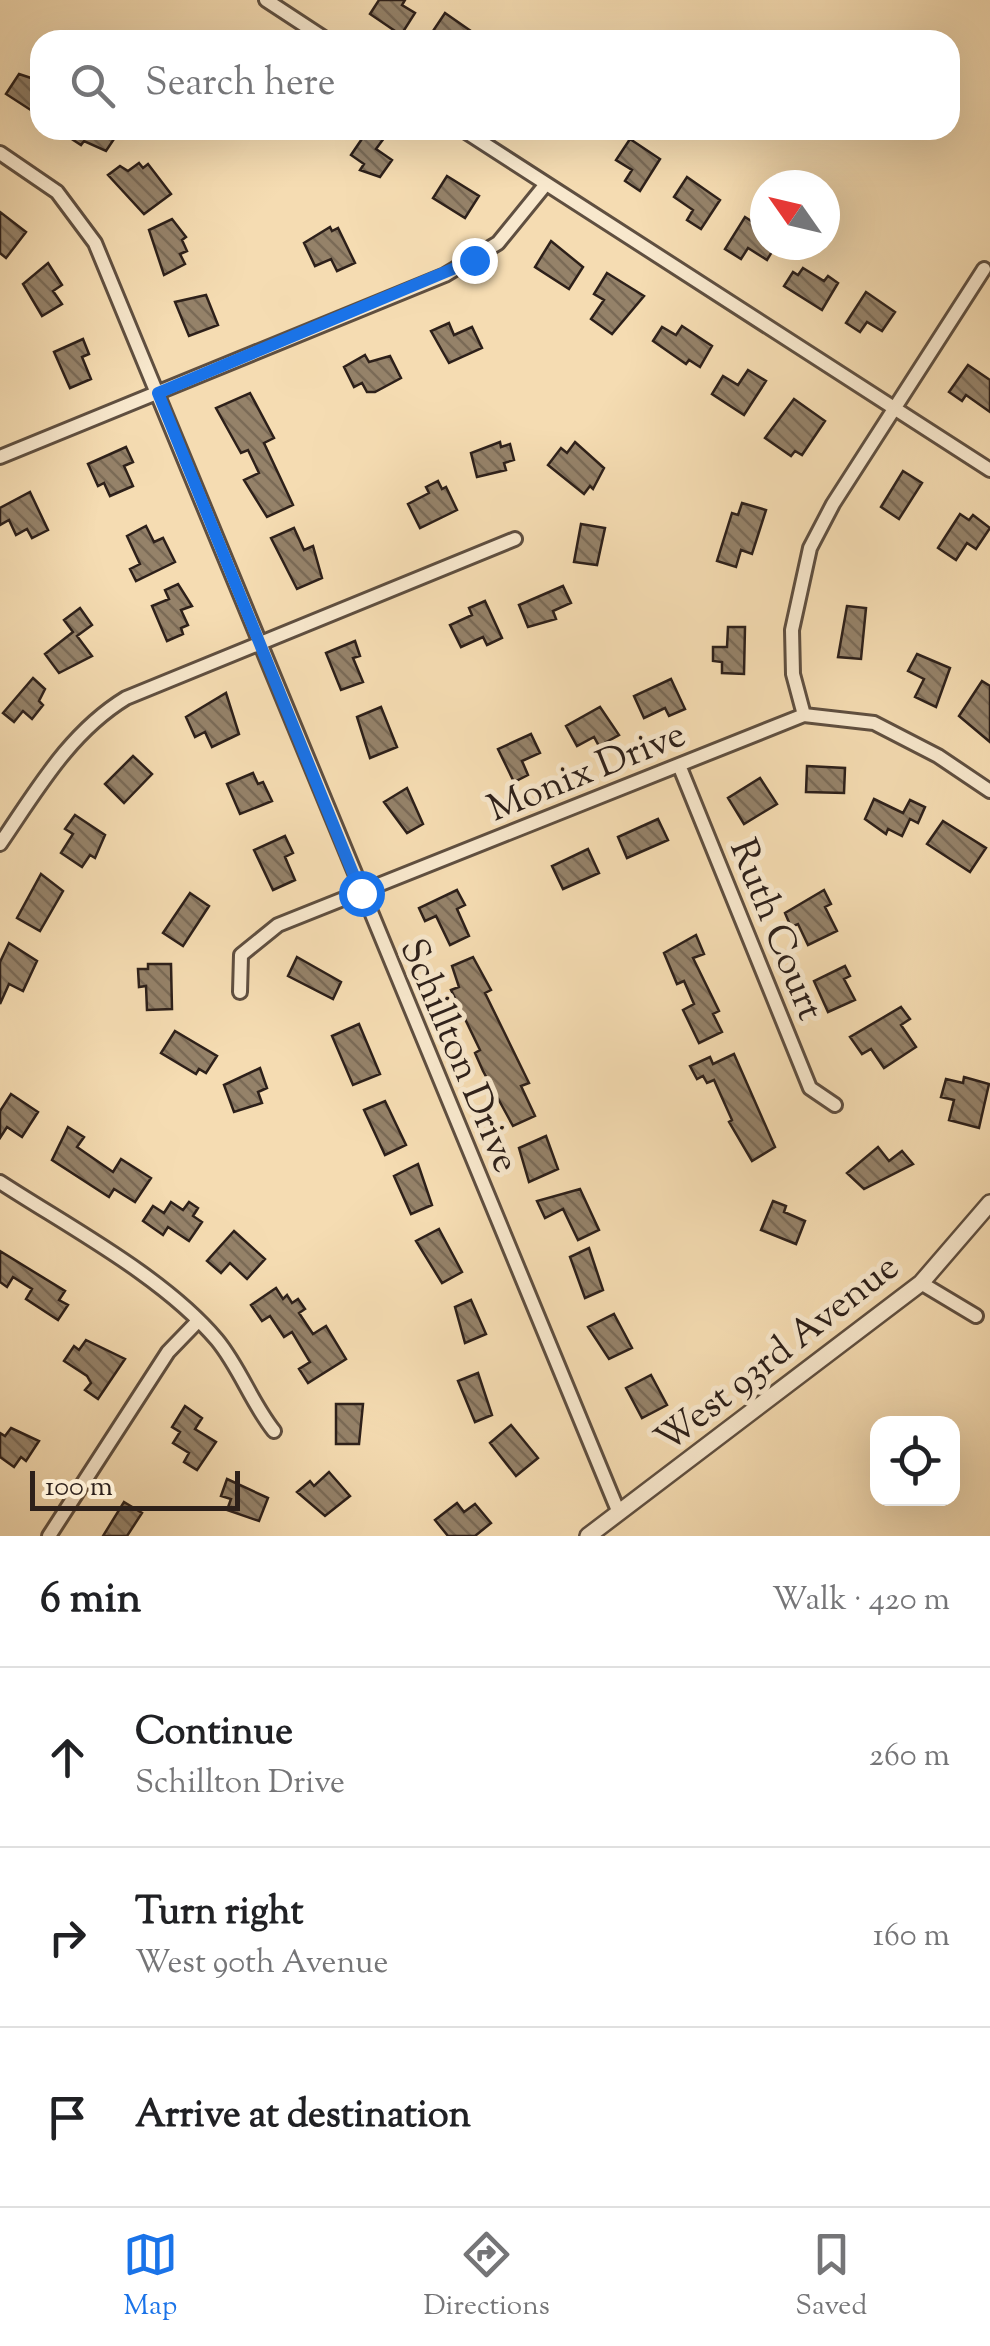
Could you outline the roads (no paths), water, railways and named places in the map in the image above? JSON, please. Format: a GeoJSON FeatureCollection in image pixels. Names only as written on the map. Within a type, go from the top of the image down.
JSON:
{"type":"FeatureCollection","features":[{"type":"Feature","properties":{"kind":"street"},"geometry":{"type":"LineString","coordinates":[[266,0],[312,30]]}},
{"type":"Feature","properties":{"kind":"street"},"geometry":{"type":"LineString","coordinates":[[479,140],[990,470]]}},
{"type":"Feature","properties":{"kind":"street","name":"Schillton Drive"},"geometry":{"type":"LineString","coordinates":[[0,153],[57,192],[88,230],[619,1513]]}},
{"type":"Feature","properties":{"kind":"street"},"geometry":{"type":"LineString","coordinates":[[0,457],[460,268],[510,232],[546,184]]}},
{"type":"Feature","properties":{"kind":"street"},"geometry":{"type":"LineString","coordinates":[[804,714],[793,674],[792,630],[810,548],[894,406],[984,269]]}},
{"type":"Feature","properties":{"kind":"street"},"geometry":{"type":"LineString","coordinates":[[0,844],[64,751],[102,713],[139,691],[515,539]]}},
{"type":"Feature","properties":{"kind":"street","name":"Monix Drive"},"geometry":{"type":"LineString","coordinates":[[240,992],[241,955],[278,924],[804,714],[874,723],[938,756],[990,791]]}},
{"type":"Feature","properties":{"kind":"street","name":"Ruth Court"},"geometry":{"type":"LineString","coordinates":[[679,765],[810,1088],[835,1105]]}},
{"type":"Feature","properties":{"kind":"street"},"geometry":{"type":"LineString","coordinates":[[0,1182],[120,1261],[197,1322],[233,1360],[274,1431]]}},
{"type":"Feature","properties":{"kind":"street","name":"West 93rd Avenue"},"geometry":{"type":"LineString","coordinates":[[588,1536],[921,1283],[990,1204]]}},
{"type":"Feature","properties":{"kind":"street"},"geometry":{"type":"LineString","coordinates":[[921,1283],[976,1316]]}},
{"type":"Feature","properties":{"kind":"street"},"geometry":{"type":"LineString","coordinates":[[49,1536],[168,1352],[197,1322]]}}]}
